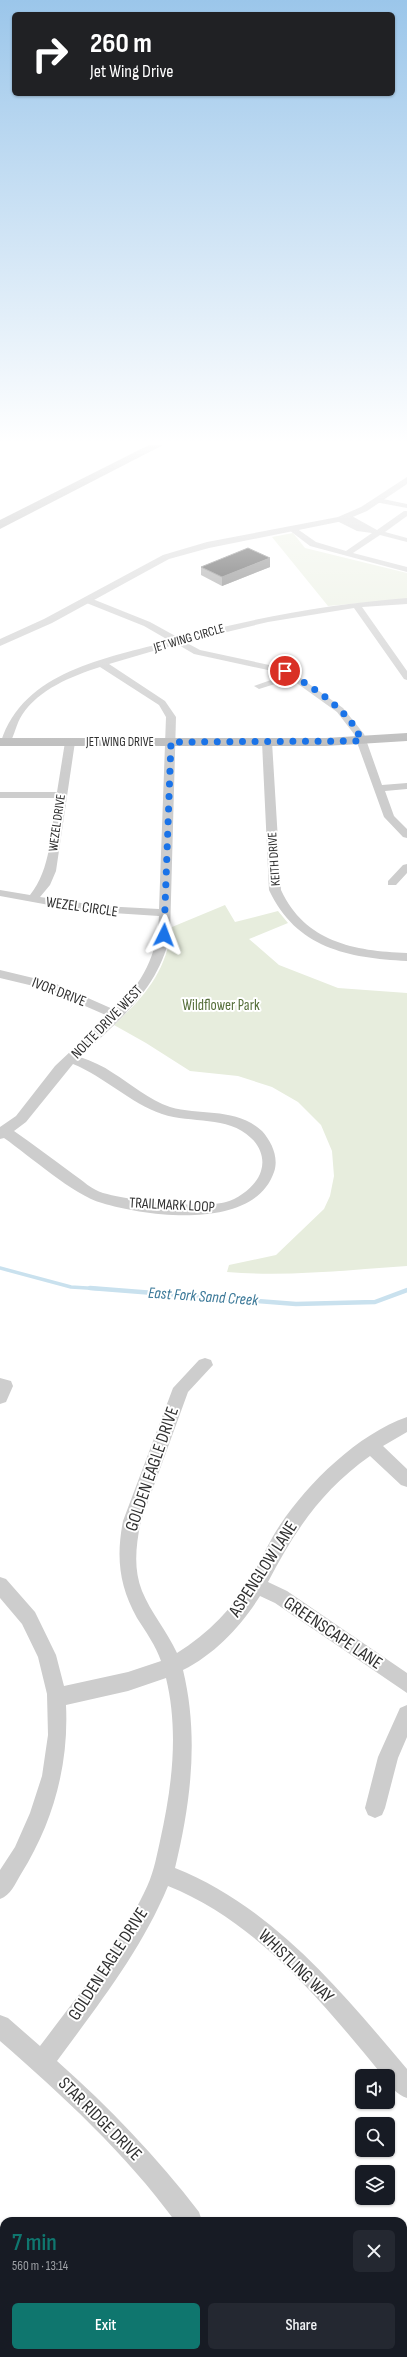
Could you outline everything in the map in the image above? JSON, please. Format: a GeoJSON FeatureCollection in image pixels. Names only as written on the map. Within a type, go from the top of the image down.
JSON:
{"type":"FeatureCollection","features":[{"type":"Feature","properties":{"kind":"main road","name":"JET WING DRIVE"},"geometry":{"type":"LineString","coordinates":[[3,742],[361,741],[407,737]]}},
{"type":"Feature","properties":{"kind":"street"},"geometry":{"type":"LineString","coordinates":[[0,643],[48,621],[148,565],[172,555]]}},
{"type":"Feature","properties":{"kind":"street"},"geometry":{"type":"LineString","coordinates":[[350,555],[407,570]]}},
{"type":"Feature","properties":{"kind":"street"},"geometry":{"type":"LineString","coordinates":[[87,600],[147,624],[175,641],[203,655],[270,666],[293,676],[347,716],[356,728],[390,817],[394,824],[407,835]]}},
{"type":"Feature","properties":{"kind":"street","name":"JET WING CIRCLE"},"geometry":{"type":"LineString","coordinates":[[3,742],[15,717],[35,695],[59,679],[102,664],[175,641],[271,620],[356,605],[407,602]]}},
{"type":"Feature","properties":{"kind":"street"},"geometry":{"type":"LineString","coordinates":[[356,605],[387,652],[407,678]]}},
{"type":"Feature","properties":{"kind":"street"},"geometry":{"type":"LineString","coordinates":[[376,654],[387,652]]}},
{"type":"Feature","properties":{"kind":"street","name":"NOLTE DRIVE WEST"},"geometry":{"type":"LineString","coordinates":[[3,1132],[20,1119],[71,1058],[138,992],[153,969],[162,947],[165,913],[171,717],[167,708],[102,664]]}},
{"type":"Feature","properties":{"kind":"street"},"geometry":{"type":"LineString","coordinates":[[259,686],[293,676]]}},
{"type":"Feature","properties":{"kind":"street"},"geometry":{"type":"LineString","coordinates":[[35,695],[46,698]]}},
{"type":"Feature","properties":{"kind":"street","name":"WEZEL DRIVE"},"geometry":{"type":"LineString","coordinates":[[32,900],[44,885],[50,871],[70,742]]}},
{"type":"Feature","properties":{"kind":"street","name":"KEITH DRIVE"},"geometry":{"type":"LineString","coordinates":[[267,742],[275,890],[282,906],[297,923],[326,941],[364,953],[407,956]]}},
{"type":"Feature","properties":{"kind":"street"},"geometry":{"type":"LineString","coordinates":[[378,788],[407,786]]}},
{"type":"Feature","properties":{"kind":"street"},"geometry":{"type":"LineString","coordinates":[[0,795],[61,795]]}},
{"type":"Feature","properties":{"kind":"street"},"geometry":{"type":"LineString","coordinates":[[392,884],[407,867]]}},
{"type":"Feature","properties":{"kind":"street","name":"WEZEL CIRCLE"},"geometry":{"type":"LineString","coordinates":[[0,893],[32,900],[114,912],[165,913]]}},
{"type":"Feature","properties":{"kind":"street","name":"IVOR DRIVE"},"geometry":{"type":"LineString","coordinates":[[1,977],[50,986],[116,1015]]}},
{"type":"Feature","properties":{"kind":"street","name":"TRAILMARK LOOP"},"geometry":{"type":"LineString","coordinates":[[3,1132],[92,1195],[105,1200],[188,1208],[227,1207],[248,1196],[264,1181],[269,1167],[269,1156],[262,1141],[250,1129],[226,1118],[162,1110],[145,1101],[102,1072],[71,1058]]}},
{"type":"Feature","properties":{"kind":"street","name":"GOLDEN EAGLE DRIVE"},"geometry":{"type":"LineString","coordinates":[[42,2062],[126,1944],[163,1874],[175,1822],[183,1755],[182,1717],[172,1666],[164,1645],[134,1592],[129,1574],[128,1540],[132,1521],[181,1388],[205,1365]]}},
{"type":"Feature","properties":{"kind":"street"},"geometry":{"type":"LineString","coordinates":[[0,1385],[5,1386],[0,1397]]}},
{"type":"Feature","properties":{"kind":"street","name":"ASPENGLOW LANE"},"geometry":{"type":"LineString","coordinates":[[57,1696],[137,1680],[172,1666],[211,1640],[237,1612],[256,1585],[286,1531],[304,1508],[334,1475],[370,1445],[407,1424]]}},
{"type":"Feature","properties":{"kind":"street"},"geometry":{"type":"LineString","coordinates":[[370,1445],[407,1480]]}},
{"type":"Feature","properties":{"kind":"street"},"geometry":{"type":"LineString","coordinates":[[0,1585],[23,1611],[44,1647],[57,1696],[57,1753],[45,1805],[25,1849],[0,1889]]}},
{"type":"Feature","properties":{"kind":"street","name":"GREENSCAPE LANE"},"geometry":{"type":"LineString","coordinates":[[256,1585],[281,1597],[407,1684]]}},
{"type":"Feature","properties":{"kind":"street"},"geometry":{"type":"LineString","coordinates":[[375,1808],[388,1757],[407,1715]]}},
{"type":"Feature","properties":{"kind":"street","name":"WHISTLING WAY"},"geometry":{"type":"LineString","coordinates":[[163,1874],[180,1879],[204,1890],[230,1906],[265,1935],[316,1983],[344,2012],[407,2087]]}},
{"type":"Feature","properties":{"kind":"street","name":"STAR RIDGE DRIVE"},"geometry":{"type":"LineString","coordinates":[[0,2026],[42,2062],[142,2160],[187,2217]]}},
{"type":"Feature","properties":{"kind":"green space"},"geometry":{"type":"Polygon","coordinates":[[[287,555],[334,555],[407,573],[407,599],[328,606],[287,555]]]}},
{"type":"Feature","properties":{"kind":"green space","name":"Wildflower Park"},"geometry":{"type":"Polygon","coordinates":[[[225,905],[235,922],[278,911],[288,923],[249,939],[279,965],[338,988],[407,993],[407,1266],[272,1274],[227,1272],[229,1265],[276,1255],[324,1209],[330,1196],[334,1176],[332,1151],[321,1125],[298,1102],[272,1087],[238,1076],[190,1071],[114,1025],[136,1003],[153,982],[165,957],[172,927],[225,905]]]}},
{"type":"Feature","properties":{"kind":"building"},"geometry":{"type":"Polygon","coordinates":[[[231,555],[263,555],[270,558],[222,577],[201,567],[231,555]]]}},
{"type":"Feature","properties":{"kind":"waterway","name":"East Fork Sand Creek"},"geometry":{"type":"LineString","coordinates":[[0,1268],[71,1287],[102,1289]]}},
{"type":"Feature","properties":{"kind":"waterway","name":"East Fork Sand Creek"},"geometry":{"type":"LineString","coordinates":[[90,1288],[102,1289]]}},
{"type":"Feature","properties":{"kind":"waterway","name":"East Fork Sand Creek"},"geometry":{"type":"LineString","coordinates":[[102,1289],[296,1304],[375,1302],[407,1290]]}},
{"type":"Feature","properties":{"kind":"route"},"geometry":{"type":"LineString","coordinates":[[164,935],[171,742],[361,741],[356,728],[347,716],[285,671]]}}]}
